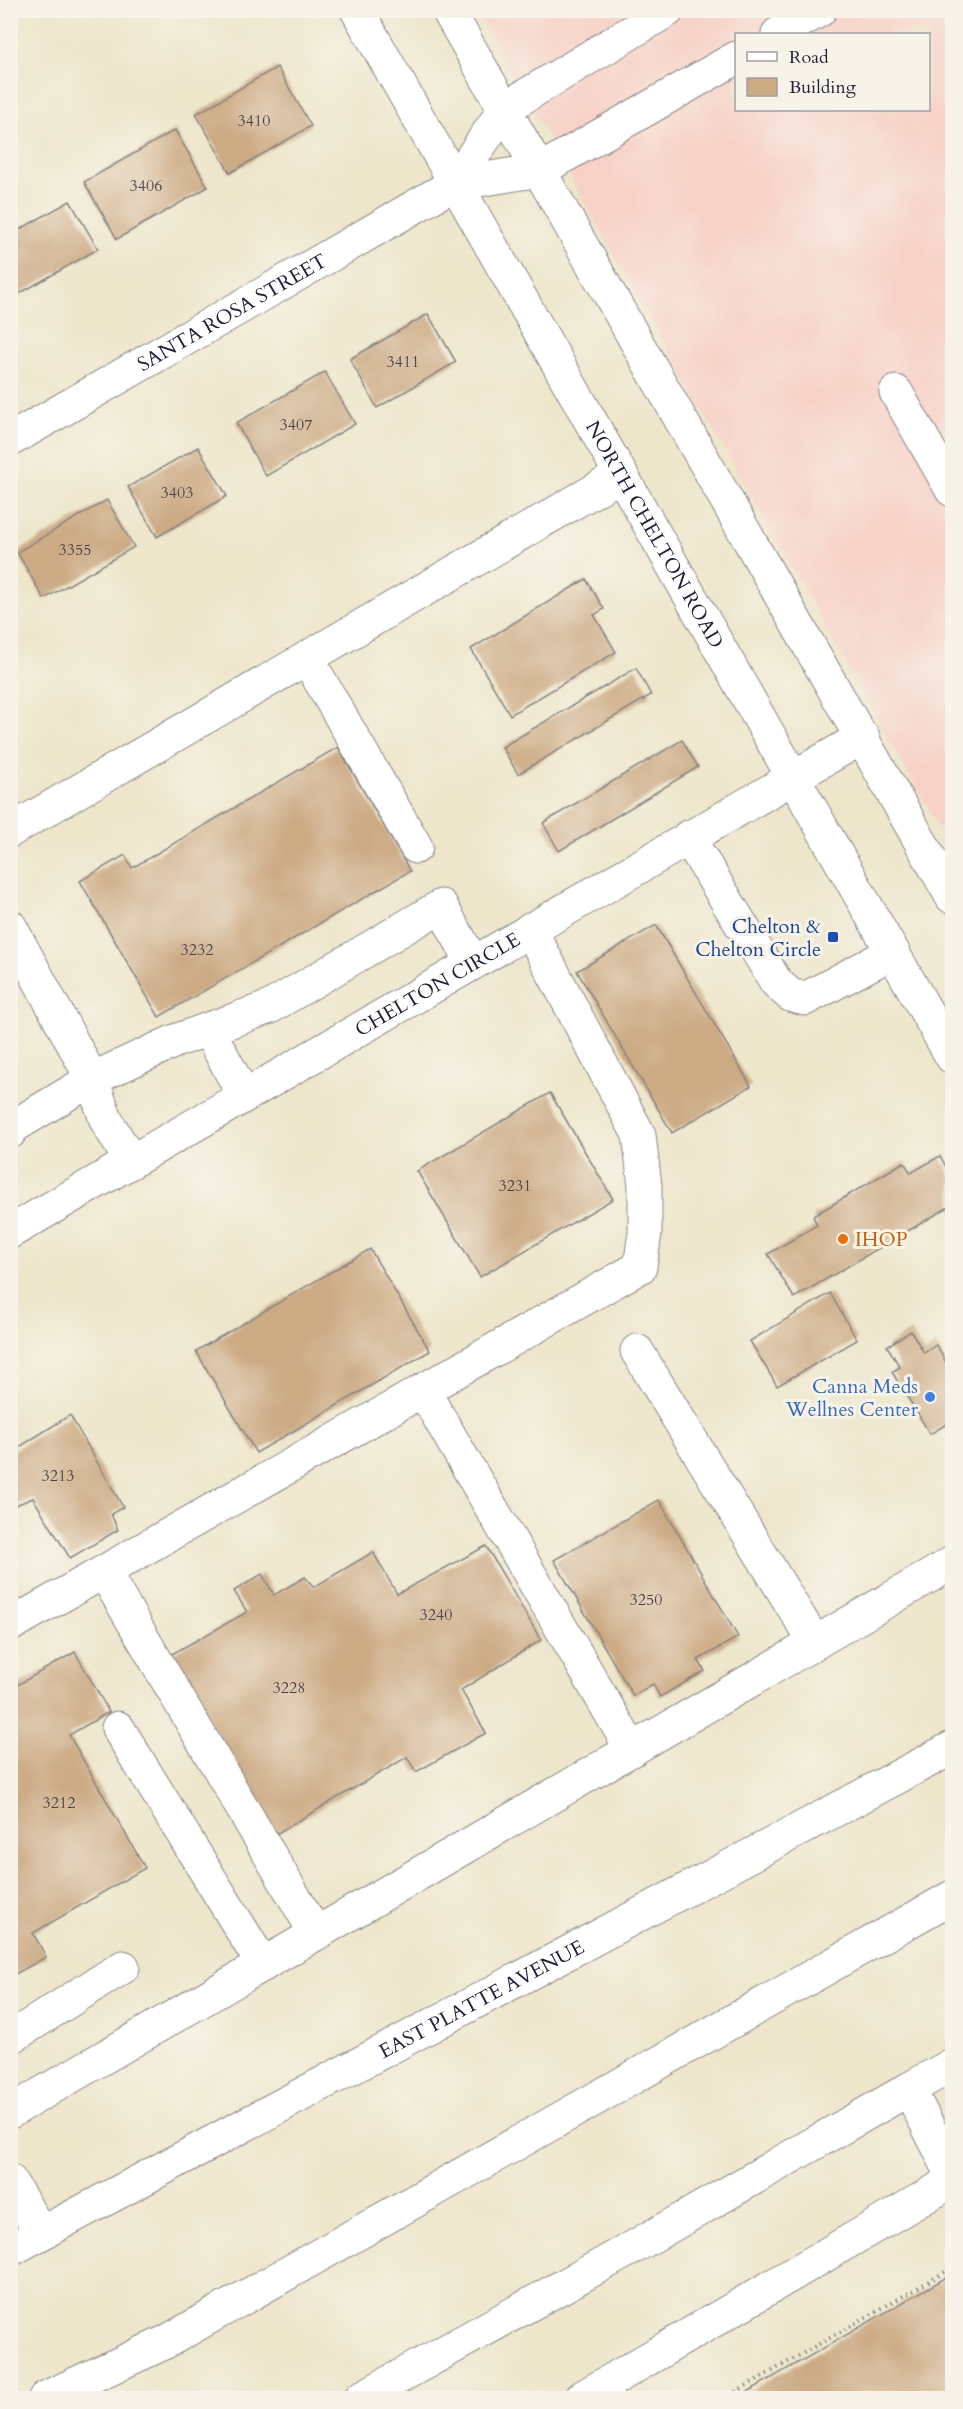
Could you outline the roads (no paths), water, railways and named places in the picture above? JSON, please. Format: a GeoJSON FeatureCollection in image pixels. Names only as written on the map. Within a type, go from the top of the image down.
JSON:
{"type":"FeatureCollection","features":[{"type":"Feature","properties":{"kind":"main road","name":"NORTH CHELTON ROAD"},"geometry":{"type":"LineString","coordinates":[[357,10],[952,1058]]}},
{"type":"Feature","properties":{"kind":"main road"},"geometry":{"type":"LineString","coordinates":[[448,10],[952,897]]}},
{"type":"Feature","properties":{"kind":"main road","name":"SANTA ROSA STREET"},"geometry":{"type":"LineString","coordinates":[[454,184],[505,108],[669,10]]}},
{"type":"Feature","properties":{"kind":"main road"},"geometry":{"type":"LineString","coordinates":[[780,33],[820,10]]}},
{"type":"Feature","properties":{"kind":"main road","name":"SANTA ROSA STREET"},"geometry":{"type":"LineString","coordinates":[[10,440],[454,184],[540,170],[735,59]]}},
{"type":"Feature","properties":{"kind":"main road"},"geometry":{"type":"LineString","coordinates":[[896,392],[952,490]]}},
{"type":"Feature","properties":{"kind":"main road"},"geometry":{"type":"LineString","coordinates":[[10,831],[621,475]]}},
{"type":"Feature","properties":{"kind":"main road"},"geometry":{"type":"LineString","coordinates":[[306,658],[417,847]]}},
{"type":"Feature","properties":{"kind":"main road","name":"CHELTON CIRCLE"},"geometry":{"type":"LineString","coordinates":[[10,1232],[687,837],[863,737]]}},
{"type":"Feature","properties":{"kind":"main road"},"geometry":{"type":"LineString","coordinates":[[687,837],[776,982],[790,995],[805,999],[893,951]]}},
{"type":"Feature","properties":{"kind":"main road"},"geometry":{"type":"LineString","coordinates":[[10,1132],[11,1128],[92,1080],[175,1041],[270,1007],[441,906],[473,963]]}},
{"type":"Feature","properties":{"kind":"main road"},"geometry":{"type":"LineString","coordinates":[[10,926],[92,1080],[106,1120],[131,1162]]}},
{"type":"Feature","properties":{"kind":"main road"},"geometry":{"type":"LineString","coordinates":[[10,1625],[640,1267],[645,1233],[645,1198],[639,1135],[530,929]]}},
{"type":"Feature","properties":{"kind":"main road"},"geometry":{"type":"LineString","coordinates":[[208,1029],[244,1096]]}},
{"type":"Feature","properties":{"kind":"main road"},"geometry":{"type":"LineString","coordinates":[[637,1351],[815,1643]]}},
{"type":"Feature","properties":{"kind":"main road"},"geometry":{"type":"LineString","coordinates":[[423,1390],[632,1750]]}},
{"type":"Feature","properties":{"kind":"main road"},"geometry":{"type":"LineString","coordinates":[[10,2112],[952,1563]]}},
{"type":"Feature","properties":{"kind":"main road"},"geometry":{"type":"LineString","coordinates":[[104,1572],[316,1934]]}},
{"type":"Feature","properties":{"kind":"main road"},"geometry":{"type":"LineString","coordinates":[[118,1728],[263,1965]]}},
{"type":"Feature","properties":{"kind":"main road","name":"EAST PLATTE AVENUE"},"geometry":{"type":"LineString","coordinates":[[10,2250],[952,1748]]}},
{"type":"Feature","properties":{"kind":"main road"},"geometry":{"type":"LineString","coordinates":[[45,2398],[164,2343],[952,1897]]}},
{"type":"Feature","properties":{"kind":"main road"},"geometry":{"type":"LineString","coordinates":[[10,2038],[123,1967]]}},
{"type":"Feature","properties":{"kind":"main road"},"geometry":{"type":"LineString","coordinates":[[361,2398],[632,2248],[952,2065]]}},
{"type":"Feature","properties":{"kind":"main road"},"geometry":{"type":"LineString","coordinates":[[909,2089],[952,2174]]}},
{"type":"Feature","properties":{"kind":"main road"},"geometry":{"type":"LineString","coordinates":[[10,2181],[41,2233]]}},
{"type":"Feature","properties":{"kind":"main road"},"geometry":{"type":"LineString","coordinates":[[582,2398],[952,2181]]}},
{"type":"Feature","properties":{"kind":"place","name":"Chelton & Chelton Circle"},"geometry":{"type":"Point","coordinates":[833,937]}},
{"type":"Feature","properties":{"kind":"place","name":"IHOP"},"geometry":{"type":"Point","coordinates":[843,1239]}},
{"type":"Feature","properties":{"kind":"place","name":"Canna Meds Wellnes Center"},"geometry":{"type":"Point","coordinates":[930,1397]}}]}
